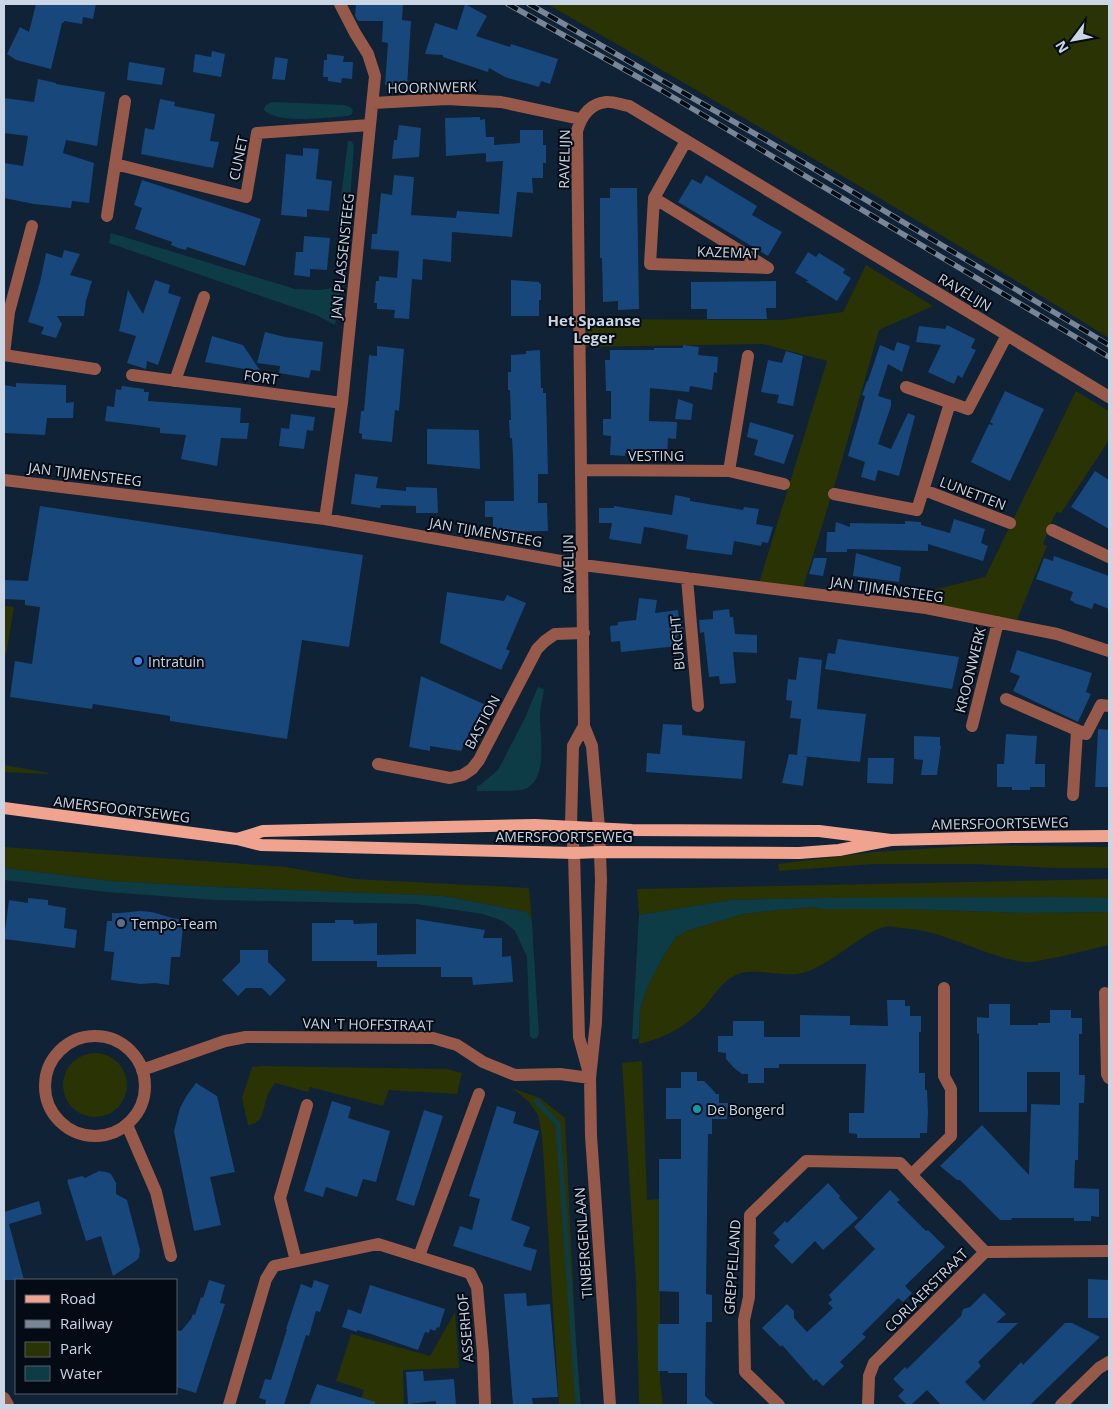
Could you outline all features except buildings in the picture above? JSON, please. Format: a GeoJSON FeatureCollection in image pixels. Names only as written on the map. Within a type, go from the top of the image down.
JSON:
{"type":"FeatureCollection","features":[{"type":"Feature","properties":{"kind":"main road","name":"AMERSFOORTSEWEG"},"geometry":{"type":"LineString","coordinates":[[4,808],[237,838],[261,845],[574,853],[798,853],[839,850],[892,840]]}},
{"type":"Feature","properties":{"kind":"main road","name":"AMERSFOORTSEWEG"},"geometry":{"type":"LineString","coordinates":[[237,838],[263,831],[535,825],[643,830],[819,832],[892,840],[1109,836]]}},
{"type":"Feature","properties":{"kind":"street","name":"JAN PLASSENSTEEG"},"geometry":{"type":"LineString","coordinates":[[324,519],[342,403],[375,76],[368,54],[355,34],[340,4]]}},
{"type":"Feature","properties":{"kind":"street","name":"HOORNWERK"},"geometry":{"type":"LineString","coordinates":[[373,103],[447,98],[501,102],[580,119]]}},
{"type":"Feature","properties":{"kind":"street"},"geometry":{"type":"LineString","coordinates":[[107,216],[125,101]]}},
{"type":"Feature","properties":{"kind":"street","name":"RAVELIJN"},"geometry":{"type":"LineString","coordinates":[[600,852],[592,746],[584,726],[577,131],[580,119],[590,108],[606,102],[629,106],[1109,397]]}},
{"type":"Feature","properties":{"kind":"street","name":"CUNET"},"geometry":{"type":"LineString","coordinates":[[115,164],[246,197],[257,133],[370,125]]}},
{"type":"Feature","properties":{"kind":"street","name":"KAZEMAT"},"geometry":{"type":"LineString","coordinates":[[654,198],[768,268],[650,264],[654,198],[686,141]]}},
{"type":"Feature","properties":{"kind":"street"},"geometry":{"type":"LineString","coordinates":[[32,226],[7,311],[4,355],[95,369]]}},
{"type":"Feature","properties":{"kind":"street"},"geometry":{"type":"LineString","coordinates":[[175,381],[204,297]]}},
{"type":"Feature","properties":{"kind":"street"},"geometry":{"type":"LineString","coordinates":[[906,387],[968,409],[1007,335]]}},
{"type":"Feature","properties":{"kind":"street"},"geometry":{"type":"LineString","coordinates":[[729,470],[748,356]]}},
{"type":"Feature","properties":{"kind":"street","name":"FORT"},"geometry":{"type":"LineString","coordinates":[[132,375],[342,403]]}},
{"type":"Feature","properties":{"kind":"street","name":"LUNETTEN"},"geometry":{"type":"LineString","coordinates":[[834,494],[917,510],[950,403]]}},
{"type":"Feature","properties":{"kind":"street","name":"VESTING"},"geometry":{"type":"LineString","coordinates":[[582,470],[729,470],[784,484]]}},
{"type":"Feature","properties":{"kind":"street","name":"JAN TIJMENSTEEG"},"geometry":{"type":"LineString","coordinates":[[4,480],[324,519],[583,565],[926,608],[1057,634],[1109,650]]}},
{"type":"Feature","properties":{"kind":"street","name":"LUNETTEN"},"geometry":{"type":"LineString","coordinates":[[924,490],[1010,523]]}},
{"type":"Feature","properties":{"kind":"street"},"geometry":{"type":"LineString","coordinates":[[1052,530],[1109,557]]}},
{"type":"Feature","properties":{"kind":"street","name":"BURCHT"},"geometry":{"type":"LineString","coordinates":[[687,578],[698,706]]}},
{"type":"Feature","properties":{"kind":"street","name":"KROONWERK"},"geometry":{"type":"LineString","coordinates":[[972,726],[998,622]]}},
{"type":"Feature","properties":{"kind":"street","name":"BASTION"},"geometry":{"type":"LineString","coordinates":[[378,764],[450,778],[463,775],[472,769],[479,760],[537,649],[545,640],[555,634],[584,633]]}},
{"type":"Feature","properties":{"kind":"street"},"geometry":{"type":"LineString","coordinates":[[1006,699],[1086,734],[1101,705],[1109,706]]}},
{"type":"Feature","properties":{"kind":"street","name":"RAVELIJN"},"geometry":{"type":"LineString","coordinates":[[574,853],[571,826],[573,746],[584,726]]}},
{"type":"Feature","properties":{"kind":"street"},"geometry":{"type":"LineString","coordinates":[[1072,795],[1077,731]]}},
{"type":"Feature","properties":{"kind":"street","name":"TINBERGENLAAN"},"geometry":{"type":"LineString","coordinates":[[600,852],[602,894],[596,1022],[590,1078],[591,1136],[610,1405]]}},
{"type":"Feature","properties":{"kind":"street","name":"TINBERGENLAAN"},"geometry":{"type":"LineString","coordinates":[[574,853],[579,1037],[590,1078]]}},
{"type":"Feature","properties":{"kind":"street"},"geometry":{"type":"LineString","coordinates":[[912,1175],[951,1136],[951,1089],[944,1076],[944,988]]}},
{"type":"Feature","properties":{"kind":"street"},"geometry":{"type":"LineString","coordinates":[[1105,993],[1106,1074],[1109,1078]]}},
{"type":"Feature","properties":{"kind":"street"},"geometry":{"type":"LineString","coordinates":[[97,1036],[116,1041],[125,1046],[138,1060],[142,1070],[145,1080],[140,1109],[127,1125],[118,1131],[96,1136],[74,1132],[56,1118],[50,1109],[45,1092],[46,1074],[54,1058],[62,1049],[77,1039],[97,1036]]}},
{"type":"Feature","properties":{"kind":"street","name":"VAN 'T HOFFSTRAAT"},"geometry":{"type":"LineString","coordinates":[[142,1070],[226,1041],[246,1037],[433,1038],[458,1045],[482,1062],[515,1075],[560,1074],[590,1078]]}},
{"type":"Feature","properties":{"kind":"street"},"geometry":{"type":"LineString","coordinates":[[419,1256],[479,1094]]}},
{"type":"Feature","properties":{"kind":"street"},"geometry":{"type":"LineString","coordinates":[[296,1261],[280,1198],[307,1105]]}},
{"type":"Feature","properties":{"kind":"street"},"geometry":{"type":"LineString","coordinates":[[127,1125],[156,1192],[171,1256]]}},
{"type":"Feature","properties":{"kind":"street","name":"GREPPELLAND"},"geometry":{"type":"LineString","coordinates":[[779,1405],[745,1372],[744,1320],[748,1297],[750,1215],[806,1161],[900,1163],[985,1252]]}},
{"type":"Feature","properties":{"kind":"street","name":"ASSERHOF"},"geometry":{"type":"LineString","coordinates":[[229,1405],[266,1279],[274,1266],[378,1244],[470,1273],[477,1287],[485,1405]]}},
{"type":"Feature","properties":{"kind":"street","name":"CORLAERSTRAAT"},"geometry":{"type":"LineString","coordinates":[[868,1405],[869,1376],[874,1363],[985,1252],[1109,1251]]}},
{"type":"Feature","properties":{"kind":"street"},"geometry":{"type":"LineString","coordinates":[[1062,1405],[1100,1368],[1109,1362]]}},
{"type":"Feature","properties":{"kind":"street"},"geometry":{"type":"LineString","coordinates":[[4,1398],[8,1405]]}},
{"type":"Feature","properties":{"kind":"green space"},"geometry":{"type":"Polygon","coordinates":[[[547,4],[1109,4],[1109,338],[830,168],[547,4]]]}},
{"type":"Feature","properties":{"kind":"green space"},"geometry":{"type":"Polygon","coordinates":[[[866,265],[933,306],[879,330],[803,588],[759,583],[827,361],[763,344],[586,347],[585,319],[781,320],[843,312],[866,265]]]}},
{"type":"Feature","properties":{"kind":"green space"},"geometry":{"type":"Polygon","coordinates":[[[1076,391],[1109,411],[1109,440],[1061,513],[1057,512],[1054,516],[1043,544],[1047,546],[1017,620],[932,606],[933,590],[985,577],[1076,391]]]}},
{"type":"Feature","properties":{"kind":"green space"},"geometry":{"type":"Polygon","coordinates":[[[4,606],[14,607],[6,655],[4,655],[4,606]]]}},
{"type":"Feature","properties":{"kind":"green space"},"geometry":{"type":"Polygon","coordinates":[[[4,765],[49,773],[4,772],[4,765]]]}},
{"type":"Feature","properties":{"kind":"green space"},"geometry":{"type":"Polygon","coordinates":[[[982,845],[1109,847],[1109,868],[1055,868],[972,864],[874,864],[779,871],[778,864],[874,852],[982,845]]]}},
{"type":"Feature","properties":{"kind":"green space"},"geometry":{"type":"Polygon","coordinates":[[[4,847],[286,867],[355,879],[529,888],[532,921],[527,912],[444,896],[110,881],[4,868],[4,847]]]}},
{"type":"Feature","properties":{"kind":"green space"},"geometry":{"type":"Polygon","coordinates":[[[1109,879],[1109,898],[731,900],[639,915],[637,889],[1109,879]]]}},
{"type":"Feature","properties":{"kind":"green space"},"geometry":{"type":"Polygon","coordinates":[[[813,907],[823,909],[910,909],[1024,913],[1109,912],[1109,945],[1034,962],[1026,962],[1008,959],[931,933],[885,927],[869,934],[825,963],[806,972],[797,974],[740,973],[721,986],[699,1013],[676,1030],[639,1044],[640,1010],[647,987],[675,938],[686,931],[743,914],[813,907]]]}},
{"type":"Feature","properties":{"kind":"green space"},"geometry":{"type":"Polygon","coordinates":[[[95,1053],[113,1059],[121,1067],[127,1085],[121,1103],[113,1111],[95,1117],[77,1111],[69,1103],[63,1085],[69,1067],[77,1059],[95,1053]]]}},
{"type":"Feature","properties":{"kind":"green space"},"geometry":{"type":"Polygon","coordinates":[[[642,1061],[647,1200],[660,1199],[660,1379],[663,1405],[640,1405],[639,1400],[636,1283],[622,1063],[642,1061]]]}},
{"type":"Feature","properties":{"kind":"green space"},"geometry":{"type":"Polygon","coordinates":[[[252,1067],[447,1069],[462,1073],[457,1094],[389,1090],[383,1106],[310,1087],[308,1092],[275,1083],[268,1094],[260,1119],[248,1125],[242,1098],[252,1067]]]}},
{"type":"Feature","properties":{"kind":"green space"},"geometry":{"type":"Polygon","coordinates":[[[512,1088],[540,1098],[565,1118],[576,1344],[581,1405],[559,1405],[542,1135],[538,1115],[529,1102],[512,1088]]]}},
{"type":"Feature","properties":{"kind":"green space"},"geometry":{"type":"Polygon","coordinates":[[[455,1312],[459,1368],[403,1370],[404,1405],[359,1405],[364,1390],[336,1381],[351,1334],[430,1356],[455,1312]]]}},
{"type":"Feature","properties":{"kind":"water"},"geometry":{"type":"Polygon","coordinates":[[[274,102],[344,105],[353,110],[352,114],[348,116],[292,119],[271,115],[264,110],[266,105],[274,102]]]}},
{"type":"Feature","properties":{"kind":"water"},"geometry":{"type":"Polygon","coordinates":[[[348,141],[351,141],[354,145],[348,229],[342,227],[338,221],[348,141]]]}},
{"type":"Feature","properties":{"kind":"water"},"geometry":{"type":"Polygon","coordinates":[[[111,233],[295,289],[319,290],[341,287],[335,325],[316,315],[109,243],[111,233]]]}},
{"type":"Feature","properties":{"kind":"water"},"geometry":{"type":"Polygon","coordinates":[[[538,687],[544,689],[540,712],[541,764],[534,782],[527,788],[518,790],[477,791],[477,786],[498,770],[525,718],[538,687]]]}},
{"type":"Feature","properties":{"kind":"water"},"geometry":{"type":"Polygon","coordinates":[[[4,868],[110,881],[444,896],[527,912],[532,921],[539,1034],[537,1038],[533,1039],[530,1036],[527,957],[515,931],[503,921],[483,914],[416,904],[216,900],[107,892],[4,880],[4,868]]]}},
{"type":"Feature","properties":{"kind":"water"},"geometry":{"type":"Polygon","coordinates":[[[1109,898],[1109,912],[1024,913],[910,909],[823,909],[813,907],[743,914],[686,931],[675,938],[647,987],[640,1010],[639,1037],[632,1039],[639,915],[731,900],[1109,898]]]}},
{"type":"Feature","properties":{"kind":"waterway"},"geometry":{"type":"LineString","coordinates":[[536,1101],[558,1124],[578,1405]]}},
{"type":"Feature","properties":{"kind":"railway"},"geometry":{"type":"LineString","coordinates":[[508,4],[661,90],[1109,357]]}},
{"type":"Feature","properties":{"kind":"railway"},"geometry":{"type":"LineString","coordinates":[[529,4],[764,139],[1109,345]]}},
{"type":"Feature","properties":{"kind":"place","name":"Intratuin"},"geometry":{"type":"Point","coordinates":[138,661]}},
{"type":"Feature","properties":{"kind":"place","name":"Tempo-Team"},"geometry":{"type":"Point","coordinates":[121,923]}},
{"type":"Feature","properties":{"kind":"place","name":"De Bongerd"},"geometry":{"type":"Point","coordinates":[697,1109]}},
{"type":"Feature","properties":{"kind":"district","name":"Het Spaanse Leger"},"geometry":{"type":"Point","coordinates":[594,328]}}]}
